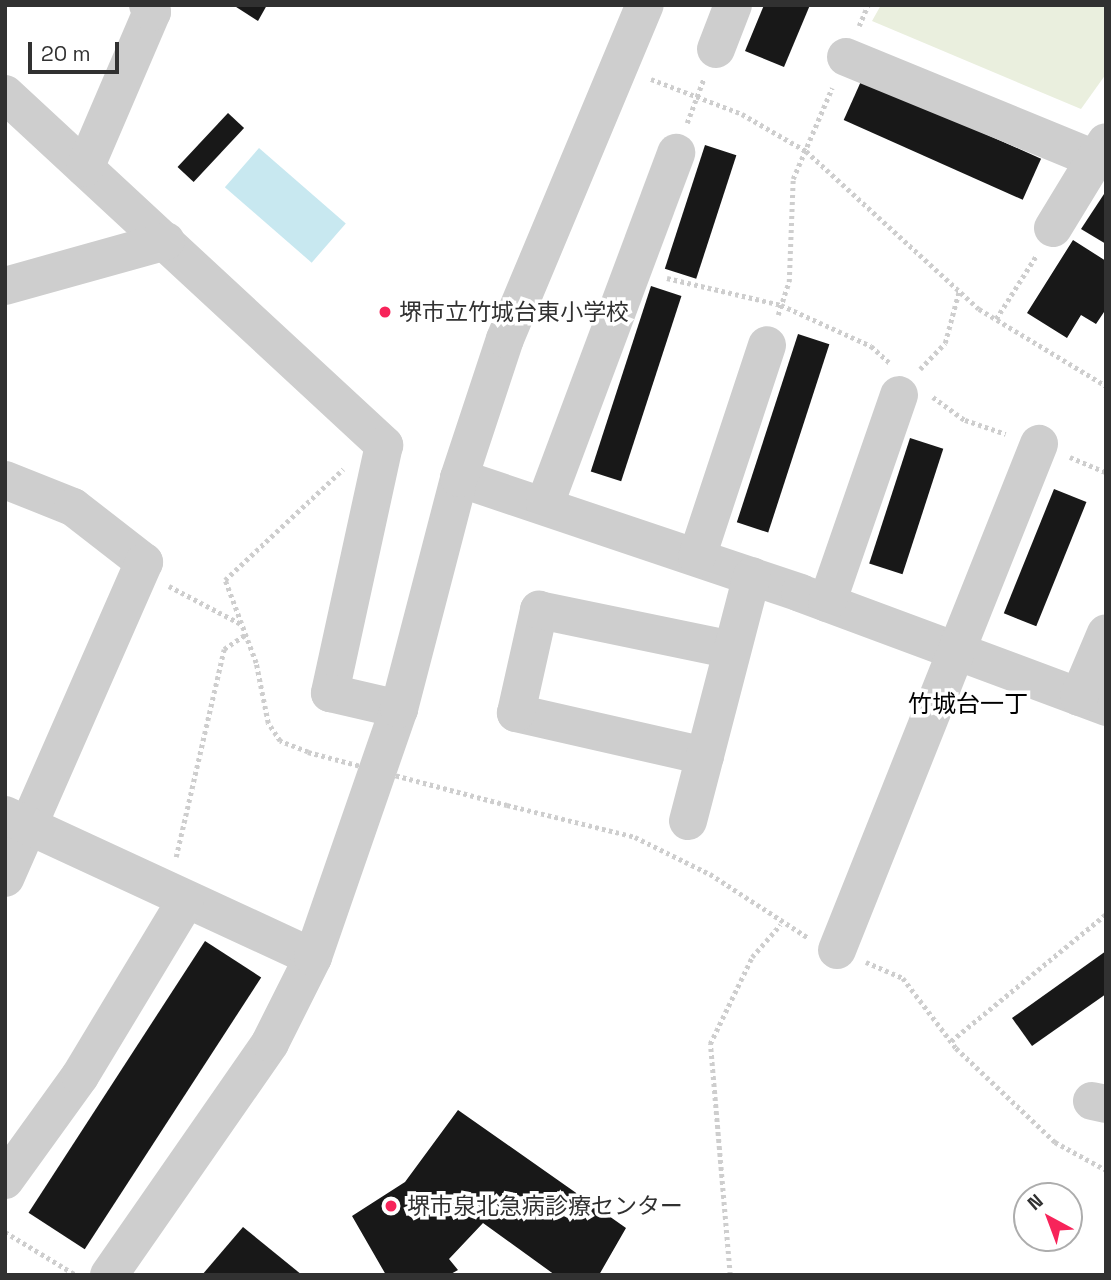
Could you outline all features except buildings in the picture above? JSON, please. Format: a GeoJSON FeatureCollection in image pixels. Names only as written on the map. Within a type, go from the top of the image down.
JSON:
{"type":"FeatureCollection","features":[{"type":"Feature","properties":{"kind":"street"},"geometry":{"type":"LineString","coordinates":[[109,1275],[270,1043],[313,957],[399,709],[459,478],[505,339],[645,5]]}},
{"type":"Feature","properties":{"kind":"street"},"geometry":{"type":"LineString","coordinates":[[716,49],[733,5]]}},
{"type":"Feature","properties":{"kind":"street"},"geometry":{"type":"LineString","coordinates":[[85,168],[153,8]]}},
{"type":"Feature","properties":{"kind":"street"},"geometry":{"type":"LineString","coordinates":[[846,57],[1100,150],[1053,228]]}},
{"type":"Feature","properties":{"kind":"street"},"geometry":{"type":"LineString","coordinates":[[5,94],[384,445],[330,693],[399,709]]}},
{"type":"Feature","properties":{"kind":"street"},"geometry":{"type":"LineString","coordinates":[[545,504],[629,267],[676,153]]}},
{"type":"Feature","properties":{"kind":"street"},"geometry":{"type":"LineString","coordinates":[[5,286],[166,241]]}},
{"type":"Feature","properties":{"kind":"street"},"geometry":{"type":"LineString","coordinates":[[697,557],[767,345]]}},
{"type":"Feature","properties":{"kind":"street"},"geometry":{"type":"LineString","coordinates":[[827,603],[904,388]]}},
{"type":"Feature","properties":{"kind":"street"},"geometry":{"type":"LineString","coordinates":[[836,950],[1039,444]]}},
{"type":"Feature","properties":{"kind":"street"},"geometry":{"type":"LineString","coordinates":[[459,478],[545,504],[752,576],[1093,702],[1106,633]]}},
{"type":"Feature","properties":{"kind":"street"},"geometry":{"type":"LineString","coordinates":[[5,480],[73,508],[144,562],[16,820],[5,878]]}},
{"type":"Feature","properties":{"kind":"street"},"geometry":{"type":"LineString","coordinates":[[688,821],[752,576]]}},
{"type":"Feature","properties":{"kind":"street"},"geometry":{"type":"LineString","coordinates":[[705,756],[516,713],[539,610],[733,650]]}},
{"type":"Feature","properties":{"kind":"street"},"geometry":{"type":"LineString","coordinates":[[16,820],[185,902],[313,957]]}},
{"type":"Feature","properties":{"kind":"street"},"geometry":{"type":"LineString","coordinates":[[5,1180],[80,1076],[185,902]]}},
{"type":"Feature","properties":{"kind":"path"},"geometry":{"type":"LineString","coordinates":[[767,345],[789,282],[793,178],[869,5]]}},
{"type":"Feature","properties":{"kind":"path"},"geometry":{"type":"LineString","coordinates":[[676,153],[716,49]]}},
{"type":"Feature","properties":{"kind":"path"},"geometry":{"type":"LineString","coordinates":[[644,76],[696,97],[806,151],[959,291],[996,319],[1106,386]]}},
{"type":"Feature","properties":{"kind":"path"},"geometry":{"type":"LineString","coordinates":[[996,319],[1053,228]]}},
{"type":"Feature","properties":{"kind":"path"},"geometry":{"type":"LineString","coordinates":[[629,267],[781,305],[871,346],[904,388],[965,420],[1039,444],[1106,472]]}},
{"type":"Feature","properties":{"kind":"path"},"geometry":{"type":"LineString","coordinates":[[904,388],[945,343],[959,291]]}},
{"type":"Feature","properties":{"kind":"path"},"geometry":{"type":"LineString","coordinates":[[376,437],[225,580],[246,634],[268,723],[280,741],[308,752],[507,806]]}},
{"type":"Feature","properties":{"kind":"path"},"geometry":{"type":"LineString","coordinates":[[138,575],[242,625]]}},
{"type":"Feature","properties":{"kind":"path"},"geometry":{"type":"LineString","coordinates":[[177,855],[224,649],[246,634]]}},
{"type":"Feature","properties":{"kind":"path"},"geometry":{"type":"LineString","coordinates":[[951,1041],[1106,914]]}},
{"type":"Feature","properties":{"kind":"path"},"geometry":{"type":"LineString","coordinates":[[730,1275],[710,1044],[752,957],[780,925]]}},
{"type":"Feature","properties":{"kind":"path"},"geometry":{"type":"LineString","coordinates":[[5,1232],[76,1275]]}},
{"type":"Feature","properties":{"kind":"green space"},"geometry":{"type":"Polygon","coordinates":[[[881,5],[1106,5],[1106,74],[1081,109],[872,21],[881,5]]]}},
{"type":"Feature","properties":{"kind":"water"},"geometry":{"type":"Polygon","coordinates":[[[259,148],[346,223],[312,263],[225,187],[259,148]]]}},
{"type":"Feature","properties":{"kind":"place","name":"堺市立竹城台東小学校"},"geometry":{"type":"Point","coordinates":[385,312]}},
{"type":"Feature","properties":{"kind":"place","name":"堺市泉北急病診療センター"},"geometry":{"type":"Point","coordinates":[391,1206]}},
{"type":"Feature","properties":{"kind":"district","name":"竹城台一丁"},"geometry":{"type":"Point","coordinates":[968,704]}}]}
